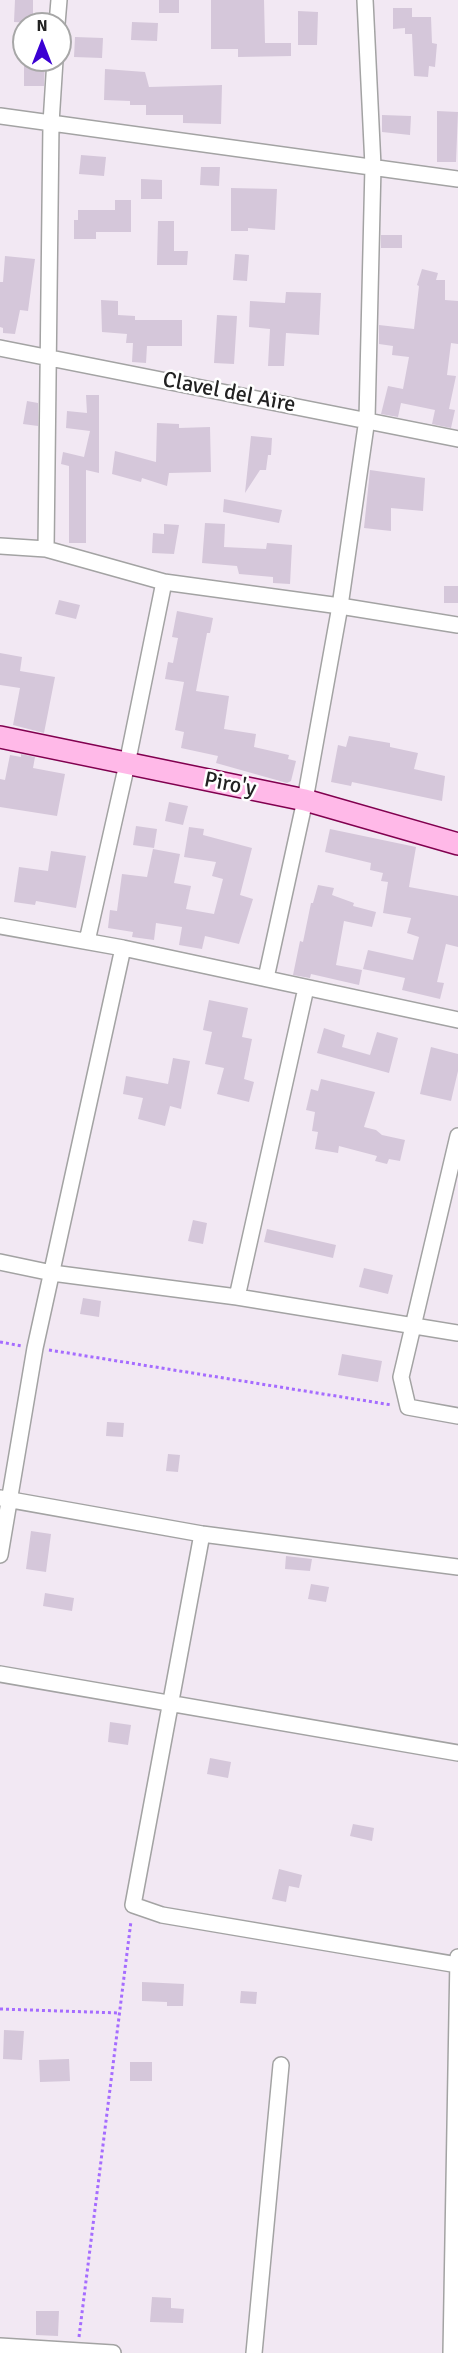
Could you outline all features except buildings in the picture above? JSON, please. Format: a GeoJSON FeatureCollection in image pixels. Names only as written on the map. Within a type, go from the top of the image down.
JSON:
{"type":"FeatureCollection","features":[{"type":"Feature","properties":{"kind":"main road","name":"Piro'y"},"geometry":{"type":"LineString","coordinates":[[0,737],[304,800],[458,844]]}},
{"type":"Feature","properties":{"kind":"street"},"geometry":{"type":"LineString","coordinates":[[266,978],[304,800],[340,606],[367,420],[374,166],[365,0]]}},
{"type":"Feature","properties":{"kind":"street"},"geometry":{"type":"LineString","coordinates":[[46,549],[51,123],[54,72]]}},
{"type":"Feature","properties":{"kind":"street"},"geometry":{"type":"LineString","coordinates":[[0,116],[458,179]]}},
{"type":"Feature","properties":{"kind":"street","name":"Clavel del Aire"},"geometry":{"type":"LineString","coordinates":[[0,348],[458,439]]}},
{"type":"Feature","properties":{"kind":"street"},"geometry":{"type":"LineString","coordinates":[[0,546],[46,549],[164,582],[458,625]]}},
{"type":"Feature","properties":{"kind":"street"},"geometry":{"type":"LineString","coordinates":[[87,941],[127,764],[164,582]]}},
{"type":"Feature","properties":{"kind":"street"},"geometry":{"type":"LineString","coordinates":[[0,926],[123,948],[458,1020]]}},
{"type":"Feature","properties":{"kind":"street"},"geometry":{"type":"LineString","coordinates":[[0,1555],[4,1499],[123,948]]}},
{"type":"Feature","properties":{"kind":"street"},"geometry":{"type":"LineString","coordinates":[[237,1297],[306,988]]}},
{"type":"Feature","properties":{"kind":"street"},"geometry":{"type":"LineString","coordinates":[[458,1136],[400,1377],[408,1407],[458,1416]]}},
{"type":"Feature","properties":{"kind":"street"},"geometry":{"type":"LineString","coordinates":[[0,1262],[52,1272],[237,1297],[413,1328],[458,1333]]}},
{"type":"Feature","properties":{"kind":"street"},"geometry":{"type":"LineString","coordinates":[[4,1499],[202,1534],[458,1567]]}},
{"type":"Feature","properties":{"kind":"street"},"geometry":{"type":"LineString","coordinates":[[202,1534],[133,1905],[162,1915],[458,1962],[451,2353]]}},
{"type":"Feature","properties":{"kind":"street"},"geometry":{"type":"LineString","coordinates":[[0,1674],[458,1753]]}},
{"type":"Feature","properties":{"kind":"street"},"geometry":{"type":"LineString","coordinates":[[254,2353],[281,2065]]}},
{"type":"Feature","properties":{"kind":"street"},"geometry":{"type":"LineString","coordinates":[[0,2346],[112,2353]]}},
{"type":"Feature","properties":{"kind":"path"},"geometry":{"type":"LineString","coordinates":[[0,1342],[408,1407]]}},
{"type":"Feature","properties":{"kind":"path"},"geometry":{"type":"LineString","coordinates":[[77,2350],[133,1905]]}},
{"type":"Feature","properties":{"kind":"path"},"geometry":{"type":"LineString","coordinates":[[0,2009],[120,2013]]}}]}
